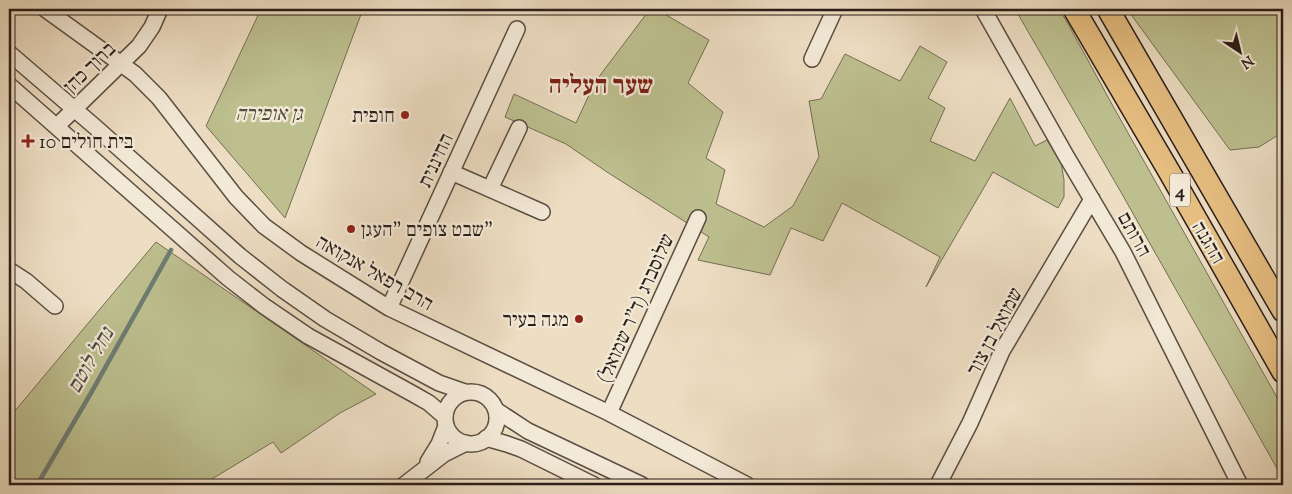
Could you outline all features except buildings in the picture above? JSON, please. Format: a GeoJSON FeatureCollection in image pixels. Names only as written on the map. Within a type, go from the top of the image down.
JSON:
{"type":"FeatureCollection","features":[{"type":"Feature","properties":{"kind":"highway","name":"ההגנה"},"geometry":{"type":"LineString","coordinates":[[1074,9],[1283,372]]}},
{"type":"Feature","properties":{"kind":"highway","name":"ההגנה"},"geometry":{"type":"LineString","coordinates":[[1108,9],[1283,311]]}},
{"type":"Feature","properties":{"kind":"street","name":"הרב רפאל אנקואה"},"geometry":{"type":"LineString","coordinates":[[45,9],[135,74],[159,98],[236,197],[264,226],[301,253],[389,308],[609,413],[748,485]]}},
{"type":"Feature","properties":{"kind":"street","name":"ברוך כהן"},"geometry":{"type":"LineString","coordinates":[[57,126],[139,46],[152,27],[160,9]]}},
{"type":"Feature","properties":{"kind":"street"},"geometry":{"type":"LineString","coordinates":[[812,60],[835,9]]}},
{"type":"Feature","properties":{"kind":"street","name":"הרותם"},"geometry":{"type":"LineString","coordinates":[[982,9],[1124,252],[1240,485]]}},
{"type":"Feature","properties":{"kind":"street","name":"החיננית"},"geometry":{"type":"LineString","coordinates":[[389,308],[517,29]]}},
{"type":"Feature","properties":{"kind":"street"},"geometry":{"type":"LineString","coordinates":[[9,53],[240,256],[282,289],[325,319],[439,383],[465,392],[476,392],[486,396],[496,410],[496,424],[492,432],[477,443],[466,444],[444,454],[404,485]]}},
{"type":"Feature","properties":{"kind":"street"},"geometry":{"type":"LineString","coordinates":[[9,85],[228,278],[264,306],[308,336],[422,399],[445,421],[451,436],[466,444]]}},
{"type":"Feature","properties":{"kind":"street"},"geometry":{"type":"LineString","coordinates":[[490,189],[519,128]]}},
{"type":"Feature","properties":{"kind":"street"},"geometry":{"type":"LineString","coordinates":[[451,172],[542,212]]}},
{"type":"Feature","properties":{"kind":"street","name":"שמואל בן צור"},"geometry":{"type":"LineString","coordinates":[[938,485],[970,423],[1002,351],[1092,199]]}},
{"type":"Feature","properties":{"kind":"street","name":"שלוסברג (ד\"ר שמואל)"},"geometry":{"type":"LineString","coordinates":[[609,413],[698,218]]}},
{"type":"Feature","properties":{"kind":"street"},"geometry":{"type":"LineString","coordinates":[[9,270],[26,281],[55,306]]}},
{"type":"Feature","properties":{"kind":"street"},"geometry":{"type":"LineString","coordinates":[[421,472],[439,444],[450,400],[465,392]]}},
{"type":"Feature","properties":{"kind":"street"},"geometry":{"type":"LineString","coordinates":[[496,410],[528,430],[642,485]]}},
{"type":"Feature","properties":{"kind":"street"},"geometry":{"type":"LineString","coordinates":[[486,438],[514,446],[594,485]]}},
{"type":"Feature","properties":{"kind":"green space","name":"גן אופירה"},"geometry":{"type":"Polygon","coordinates":[[[261,9],[363,9],[285,218],[206,126],[261,9]]]}},
{"type":"Feature","properties":{"kind":"green space"},"geometry":{"type":"Polygon","coordinates":[[[650,9],[656,9],[709,40],[688,83],[723,112],[706,158],[725,170],[716,204],[764,227],[793,206],[819,157],[809,101],[821,99],[845,54],[900,81],[920,46],[947,62],[928,98],[945,108],[930,141],[975,161],[1010,98],[1035,146],[1047,140],[1061,162],[1064,197],[1058,208],[993,172],[926,287],[940,257],[842,203],[823,241],[791,228],[770,275],[698,260],[709,237],[566,144],[505,117],[514,94],[576,123],[595,82],[650,9]]]}},
{"type":"Feature","properties":{"kind":"green space"},"geometry":{"type":"Polygon","coordinates":[[[1015,9],[1059,9],[1067,22],[1283,408],[1283,479],[1122,194],[1015,9]]]}},
{"type":"Feature","properties":{"kind":"green space"},"geometry":{"type":"Polygon","coordinates":[[[1127,9],[1283,9],[1283,132],[1259,147],[1230,150],[1127,9]]]}},
{"type":"Feature","properties":{"kind":"green space"},"geometry":{"type":"Polygon","coordinates":[[[156,242],[376,394],[340,413],[281,453],[273,442],[202,485],[9,485],[9,418],[156,242]]]}},
{"type":"Feature","properties":{"kind":"waterway","name":"נחל לוטם"},"geometry":{"type":"LineString","coordinates":[[37,485],[171,250]]}},
{"type":"Feature","properties":{"kind":"place","name":"חופית"},"geometry":{"type":"Point","coordinates":[405,115]}},
{"type":"Feature","properties":{"kind":"place","name":"בית חולים 10"},"geometry":{"type":"Point","coordinates":[28,141]}},
{"type":"Feature","properties":{"kind":"place","name":"שבט צופים \"העגן\""},"geometry":{"type":"Point","coordinates":[351,229]}},
{"type":"Feature","properties":{"kind":"place","name":"מגה בעיר"},"geometry":{"type":"Point","coordinates":[579,319]}},
{"type":"Feature","properties":{"kind":"district","name":"שער העליה"},"geometry":{"type":"Point","coordinates":[601,84]}}]}
